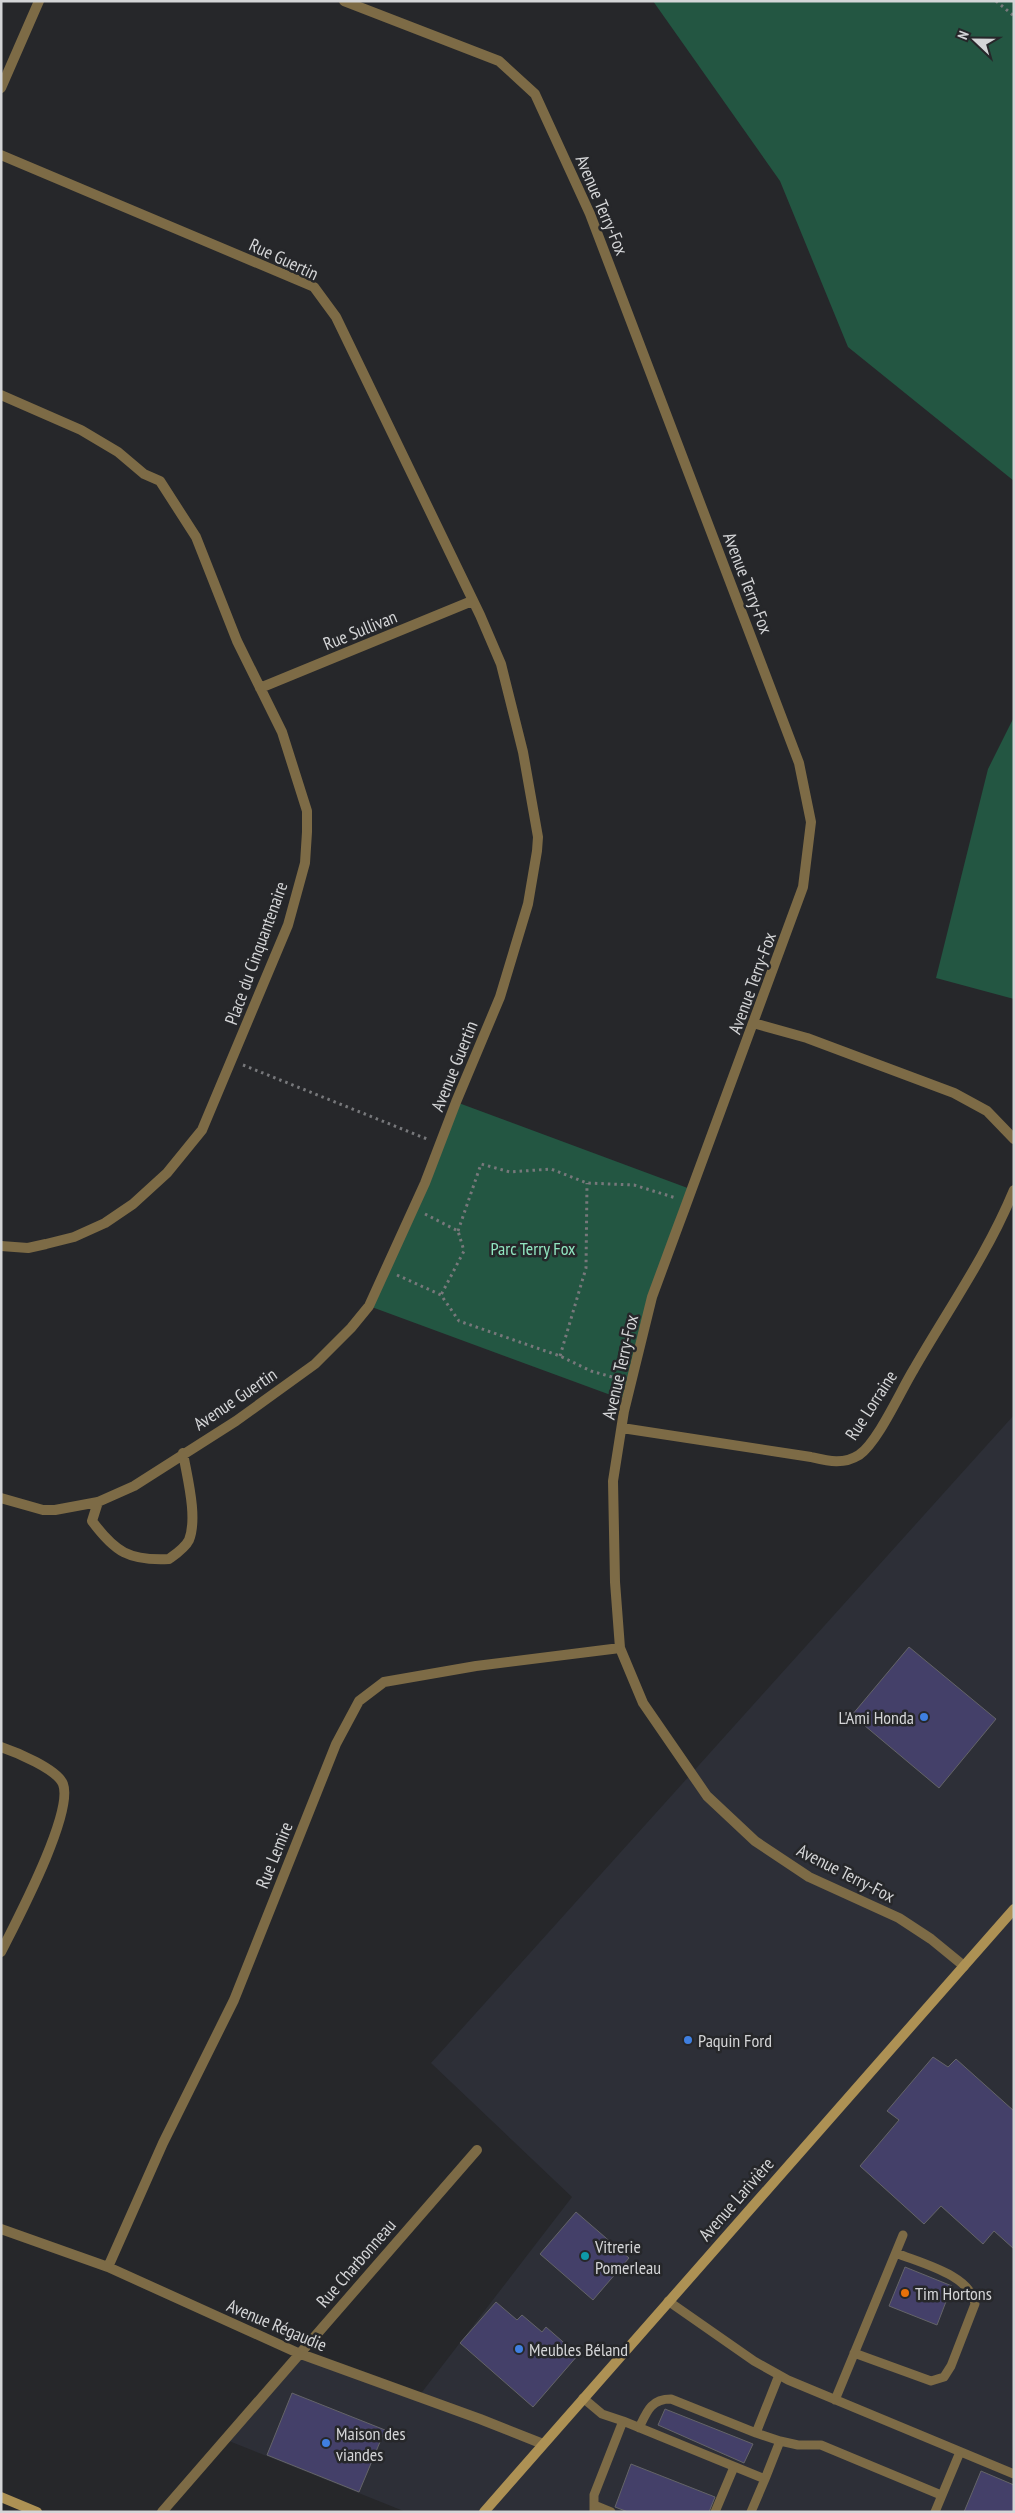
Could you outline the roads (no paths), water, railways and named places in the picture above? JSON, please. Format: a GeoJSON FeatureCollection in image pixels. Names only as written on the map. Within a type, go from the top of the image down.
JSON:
{"type":"FeatureCollection","features":[{"type":"Feature","properties":{"kind":"main road","name":"Avenue Larivière"},"geometry":{"type":"LineString","coordinates":[[484,2512],[1014,1909]]}},
{"type":"Feature","properties":{"kind":"main road"},"geometry":{"type":"LineString","coordinates":[[1,2497],[36,2512]]}},
{"type":"Feature","properties":{"kind":"street"},"geometry":{"type":"LineString","coordinates":[[1,88],[40,1]]}},
{"type":"Feature","properties":{"kind":"street","name":"Avenue Terry-Fox"},"geometry":{"type":"LineString","coordinates":[[344,1],[499,61],[535,94],[590,214],[798,763],[811,822],[803,887],[652,1297],[624,1411],[613,1481],[615,1582],[620,1648],[642,1703],[707,1796],[755,1841],[809,1877],[899,1918],[931,1938],[964,1966]]}},
{"type":"Feature","properties":{"kind":"street","name":"Rue Guertin"},"geometry":{"type":"LineString","coordinates":[[1,155],[314,287],[336,317],[472,601]]}},
{"type":"Feature","properties":{"kind":"street","name":"Place du Cinquantenaire"},"geometry":{"type":"LineString","coordinates":[[1,395],[81,430],[118,452],[144,474],[160,481],[196,537],[238,642],[282,732],[294,764],[307,811],[304,863],[288,925],[233,1061],[202,1130],[168,1173],[133,1204],[104,1222],[74,1237],[28,1248],[1,1246]]}},
{"type":"Feature","properties":{"kind":"street","name":"Rue Sullivan"},"geometry":{"type":"LineString","coordinates":[[260,688],[472,601]]}},
{"type":"Feature","properties":{"kind":"street","name":"Avenue Guertin"},"geometry":{"type":"LineString","coordinates":[[1,1498],[43,1510],[70,1508],[98,1502],[134,1486],[236,1420],[315,1364],[351,1328],[369,1306],[440,1145],[500,997],[528,904],[538,837],[523,752],[501,664],[472,601]]}},
{"type":"Feature","properties":{"kind":"street"},"geometry":{"type":"LineString","coordinates":[[753,1023],[807,1038],[954,1093],[988,1111],[1014,1139]]}},
{"type":"Feature","properties":{"kind":"street","name":"Rue Lorraine"},"geometry":{"type":"LineString","coordinates":[[622,1428],[812,1457],[830,1462],[842,1462],[858,1455],[881,1426],[978,1262],[1014,1190]]}},
{"type":"Feature","properties":{"kind":"street","name":"Avenue Guertin"},"geometry":{"type":"LineString","coordinates":[[98,1502],[92,1520],[119,1551],[134,1558],[169,1559],[188,1541],[191,1530],[192,1507],[183,1453]]}},
{"type":"Feature","properties":{"kind":"street","name":"Rue Lemire"},"geometry":{"type":"LineString","coordinates":[[108,2267],[163,2143],[234,2000],[336,1744],[359,1701],[384,1682],[476,1666],[620,1648]]}},
{"type":"Feature","properties":{"kind":"street"},"geometry":{"type":"LineString","coordinates":[[1,1747],[58,1775],[64,1785],[59,1822],[23,1910],[1,1952]]}},
{"type":"Feature","properties":{"kind":"street","name":"Rue Charbonneau"},"geometry":{"type":"LineString","coordinates":[[162,2512],[476,2150]]}},
{"type":"Feature","properties":{"kind":"street","name":"Avenue Régaudie"},"geometry":{"type":"LineString","coordinates":[[1,2229],[108,2267],[298,2353],[543,2444]]}},
{"type":"Feature","properties":{"kind":"lane"},"geometry":{"type":"LineString","coordinates":[[834,2400],[903,2236]]}},
{"type":"Feature","properties":{"kind":"lane"},"geometry":{"type":"LineString","coordinates":[[854,2353],[931,2381],[944,2377],[951,2366],[975,2304],[974,2294],[966,2284],[953,2277],[896,2253]]}},
{"type":"Feature","properties":{"kind":"lane"},"geometry":{"type":"LineString","coordinates":[[668,2301],[779,2375],[834,2400],[1014,2474]]}},
{"type":"Feature","properties":{"kind":"lane"},"geometry":{"type":"LineString","coordinates":[[756,2433],[779,2375]]}},
{"type":"Feature","properties":{"kind":"lane"},"geometry":{"type":"LineString","coordinates":[[583,2398],[602,2414],[765,2479]]}},
{"type":"Feature","properties":{"kind":"lane"},"geometry":{"type":"LineString","coordinates":[[639,2428],[652,2404],[660,2399],[671,2399],[780,2442],[798,2445],[820,2445],[942,2495]]}},
{"type":"Feature","properties":{"kind":"lane"},"geometry":{"type":"LineString","coordinates":[[611,2512],[594,2508],[594,2496],[623,2421]]}},
{"type":"Feature","properties":{"kind":"lane"},"geometry":{"type":"LineString","coordinates":[[751,2512],[780,2442]]}},
{"type":"Feature","properties":{"kind":"lane"},"geometry":{"type":"LineString","coordinates":[[934,2512],[960,2452]]}},
{"type":"Feature","properties":{"kind":"lane"},"geometry":{"type":"LineString","coordinates":[[715,2512],[734,2467]]}},
{"type":"Feature","properties":{"kind":"place","name":"L'Ami Honda"},"geometry":{"type":"Point","coordinates":[924,1717]}},
{"type":"Feature","properties":{"kind":"place","name":"Paquin Ford"},"geometry":{"type":"Point","coordinates":[688,2040]}},
{"type":"Feature","properties":{"kind":"place","name":"Vitrerie Pomerleau"},"geometry":{"type":"Point","coordinates":[585,2256]}},
{"type":"Feature","properties":{"kind":"place","name":"Tim Hortons"},"geometry":{"type":"Point","coordinates":[905,2293]}},
{"type":"Feature","properties":{"kind":"place","name":"Meubles Béland"},"geometry":{"type":"Point","coordinates":[519,2349]}},
{"type":"Feature","properties":{"kind":"place","name":"Maison des viandes"},"geometry":{"type":"Point","coordinates":[326,2443]}},
{"type":"Feature","properties":{"kind":"park label","name":"Parc Terry Fox"},"geometry":{"type":"Point","coordinates":[533,1248]}}]}
